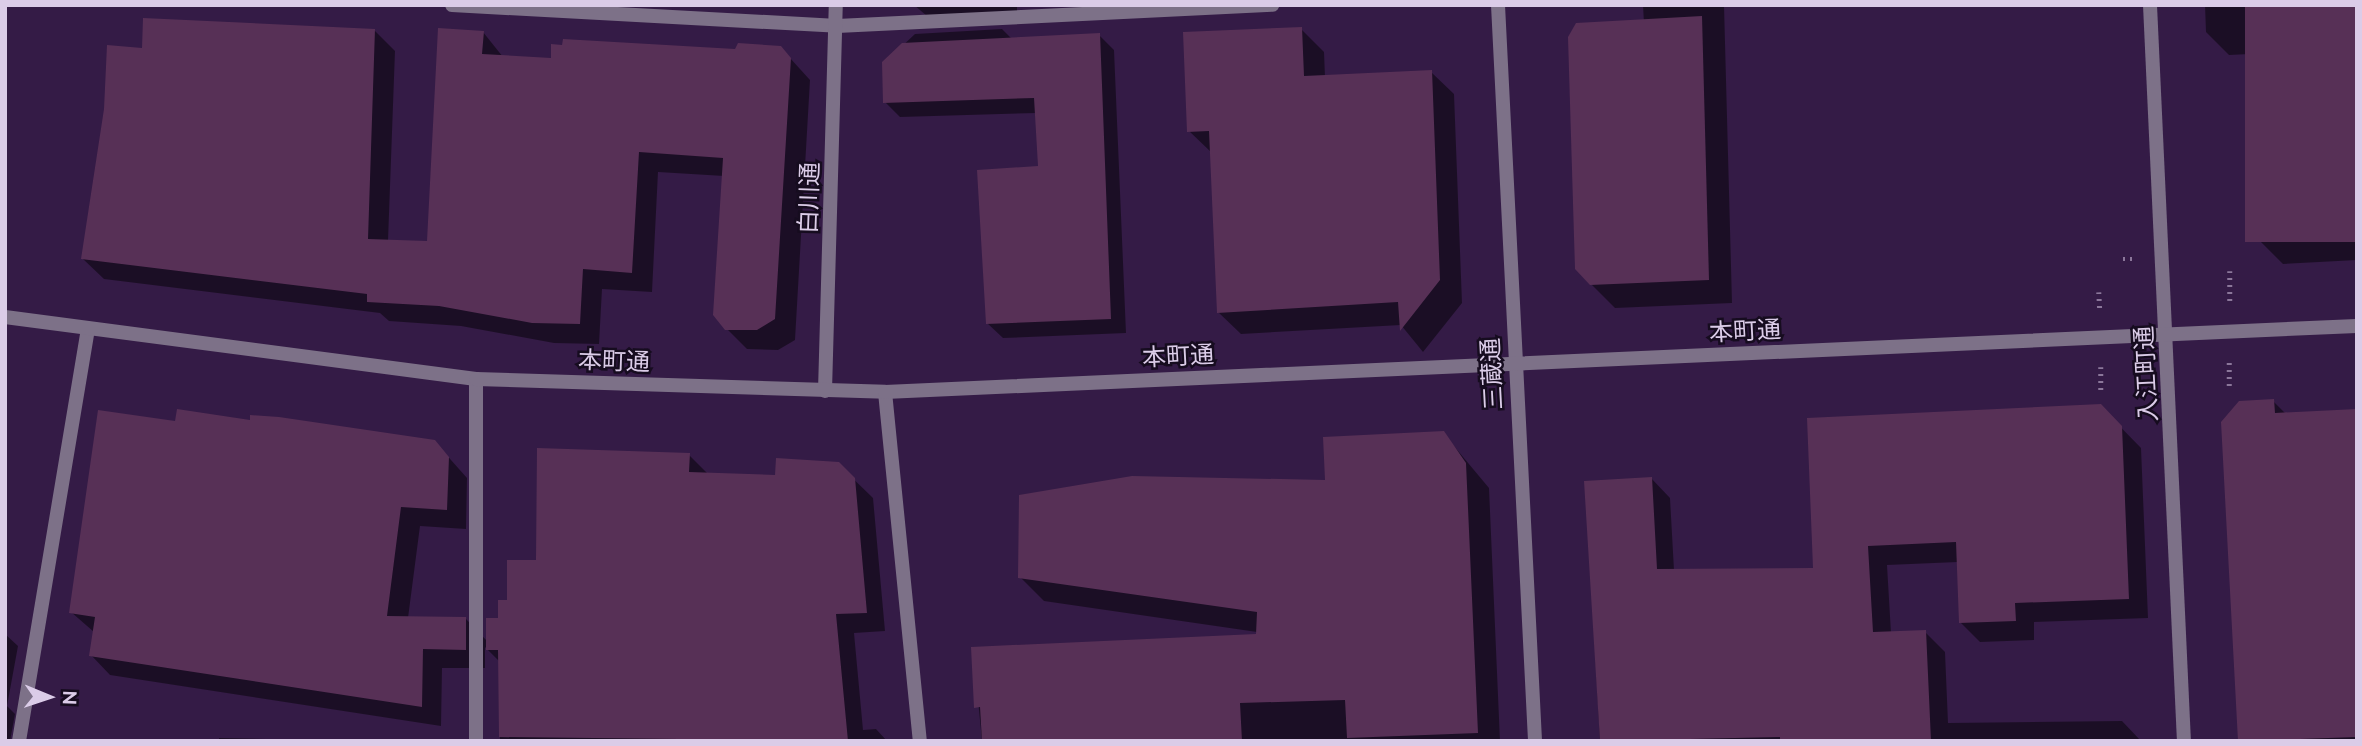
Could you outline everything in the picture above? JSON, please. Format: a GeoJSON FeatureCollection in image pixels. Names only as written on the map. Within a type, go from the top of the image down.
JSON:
{"type":"FeatureCollection","features":[{"type":"Feature","properties":{"kind":"street"},"geometry":{"type":"LineString","coordinates":[[452,5],[837,26],[1272,5]]}},
{"type":"Feature","properties":{"kind":"street","name":"白川通"},"geometry":{"type":"LineString","coordinates":[[825,391],[836,5]]}},
{"type":"Feature","properties":{"kind":"street","name":"三蔵通"},"geometry":{"type":"LineString","coordinates":[[1498,5],[1535,741]]}},
{"type":"Feature","properties":{"kind":"street","name":"入江町通"},"geometry":{"type":"LineString","coordinates":[[2150,5],[2184,741]]}},
{"type":"Feature","properties":{"kind":"street","name":"本町通"},"geometry":{"type":"LineString","coordinates":[[5,317],[476,379],[886,392],[2357,326]]}},
{"type":"Feature","properties":{"kind":"street"},"geometry":{"type":"LineString","coordinates":[[19,741],[88,329]]}},
{"type":"Feature","properties":{"kind":"street"},"geometry":{"type":"LineString","coordinates":[[476,379],[476,741]]}},
{"type":"Feature","properties":{"kind":"street"},"geometry":{"type":"LineString","coordinates":[[886,392],[920,741]]}},
{"type":"Feature","properties":{"kind":"building"},"geometry":{"type":"Polygon","coordinates":[[[2245,5],[2357,5],[2357,242],[2245,242],[2245,5]]]}},
{"type":"Feature","properties":{"kind":"building"},"geometry":{"type":"Polygon","coordinates":[[[1702,16],[1709,280],[1590,285],[1575,269],[1568,37],[1576,23],[1702,16]]]}},
{"type":"Feature","properties":{"kind":"building"},"geometry":{"type":"Polygon","coordinates":[[[143,18],[375,29],[368,239],[427,241],[438,28],[484,31],[482,54],[551,58],[551,44],[562,45],[563,39],[735,49],[738,43],[781,46],[791,58],[775,319],[757,330],[725,330],[713,315],[723,158],[639,152],[632,273],[583,269],[580,324],[532,323],[439,306],[367,302],[367,294],[81,259],[104,109],[107,45],[142,48],[143,18]]]}},
{"type":"Feature","properties":{"kind":"building"},"geometry":{"type":"Polygon","coordinates":[[[1302,27],[1304,76],[1432,70],[1440,280],[1400,331],[1398,302],[1217,313],[1209,131],[1187,132],[1183,32],[1302,27]]]}},
{"type":"Feature","properties":{"kind":"building"},"geometry":{"type":"Polygon","coordinates":[[[1100,33],[1111,319],[986,324],[977,170],[1038,166],[1034,98],[883,103],[882,62],[902,43],[1100,33]]]}},
{"type":"Feature","properties":{"kind":"building"},"geometry":{"type":"Polygon","coordinates":[[[2274,399],[2275,413],[2357,409],[2357,737],[2238,741],[2221,422],[2239,401],[2274,399]]]}},
{"type":"Feature","properties":{"kind":"building"},"geometry":{"type":"Polygon","coordinates":[[[2101,404],[2122,426],[2129,599],[2015,603],[2016,621],[1959,623],[1956,542],[1868,546],[1873,632],[1926,630],[1931,741],[1780,741],[1780,737],[1600,741],[1584,481],[1652,477],[1657,569],[1813,568],[1807,418],[2101,404]]]}},
{"type":"Feature","properties":{"kind":"building"},"geometry":{"type":"Polygon","coordinates":[[[177,409],[250,420],[250,415],[279,417],[435,440],[449,457],[447,510],[401,507],[387,616],[466,617],[466,650],[423,649],[422,707],[89,656],[95,617],[69,613],[98,410],[175,421],[177,409]]]}},
{"type":"Feature","properties":{"kind":"building"},"geometry":{"type":"Polygon","coordinates":[[[1444,431],[1466,463],[1478,733],[1347,738],[1345,700],[1240,703],[1242,741],[982,741],[980,707],[974,708],[971,647],[1256,634],[1257,612],[1018,578],[1019,495],[1132,476],[1325,480],[1323,437],[1444,431]]]}},
{"type":"Feature","properties":{"kind":"building"},"geometry":{"type":"Polygon","coordinates":[[[537,448],[690,453],[689,472],[775,475],[776,458],[839,462],[855,478],[867,613],[836,614],[848,741],[499,737],[498,650],[486,650],[486,618],[498,618],[498,600],[507,600],[507,560],[536,560],[537,448]]]}}]}
